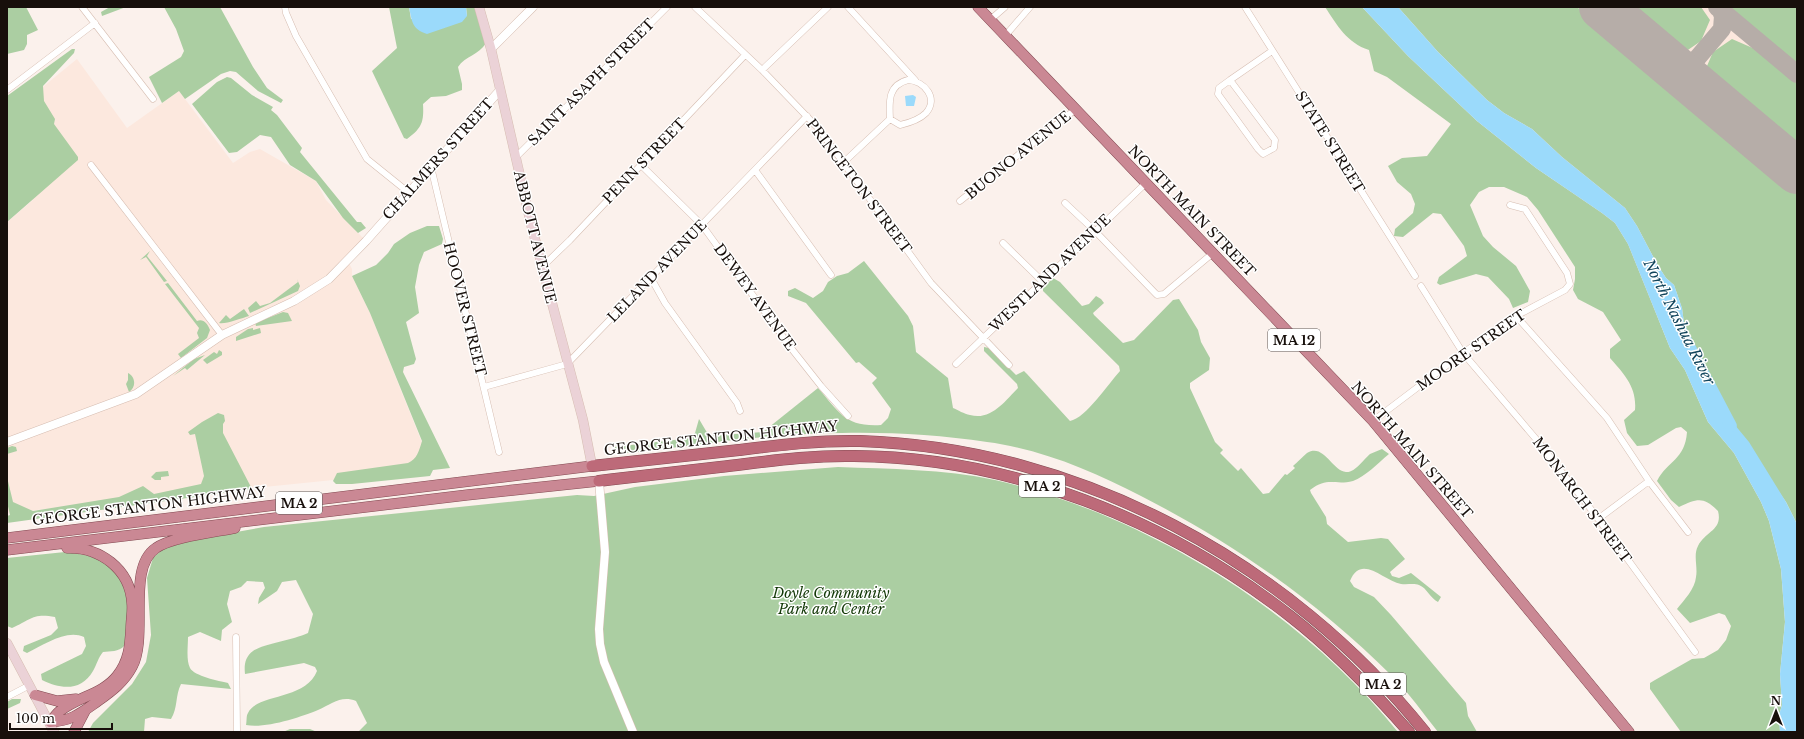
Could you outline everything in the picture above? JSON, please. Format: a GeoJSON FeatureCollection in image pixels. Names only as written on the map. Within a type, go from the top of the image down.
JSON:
{"type":"FeatureCollection","features":[{"type":"Feature","properties":{"kind":"highway","name":"NORTH MAIN STREET"},"geometry":{"type":"LineString","coordinates":[[978,7],[1373,421],[1629,732]]}},
{"type":"Feature","properties":{"kind":"highway","name":"GEORGE STANTON HIGHWAY"},"geometry":{"type":"LineString","coordinates":[[7,538],[592,466],[802,443],[859,441],[898,443],[971,453],[1067,478],[1143,509],[1182,529],[1231,559],[1286,597],[1337,640],[1383,684],[1425,732]]}},
{"type":"Feature","properties":{"kind":"highway","name":"GEORGE STANTON HIGHWAY"},"geometry":{"type":"LineString","coordinates":[[12,550],[300,515],[794,459],[852,456],[926,460],[1013,478],[1054,490],[1121,515],[1176,541],[1253,588],[1292,617],[1374,693],[1409,732]]}},
{"type":"Feature","properties":{"kind":"highway"},"geometry":{"type":"LineString","coordinates":[[50,722],[64,722],[85,711],[120,685],[133,666],[138,645],[143,566],[148,556],[156,548],[166,543],[300,515]]}},
{"type":"Feature","properties":{"kind":"highway"},"geometry":{"type":"LineString","coordinates":[[12,550],[74,548],[90,550],[117,567],[128,584],[132,603],[131,641],[126,662],[116,678],[107,686],[80,698],[59,711],[50,722]]}},
{"type":"Feature","properties":{"kind":"highway"},"geometry":{"type":"LineString","coordinates":[[35,695],[57,701],[80,698]]}},
{"type":"Feature","properties":{"kind":"highway"},"geometry":{"type":"LineString","coordinates":[[74,732],[85,711]]}},
{"type":"Feature","properties":{"kind":"main road","name":"ABBOTT AVENUE"},"geometry":{"type":"LineString","coordinates":[[479,7],[491,49],[542,267],[583,420],[592,466]]}},
{"type":"Feature","properties":{"kind":"main road"},"geometry":{"type":"LineString","coordinates":[[7,643],[54,732]]}},
{"type":"Feature","properties":{"kind":"street"},"geometry":{"type":"LineString","coordinates":[[82,7],[153,99]]}},
{"type":"Feature","properties":{"kind":"street"},"geometry":{"type":"LineString","coordinates":[[285,7],[296,36],[367,159],[408,192]]}},
{"type":"Feature","properties":{"kind":"street"},"geometry":{"type":"LineString","coordinates":[[491,49],[533,7]]}},
{"type":"Feature","properties":{"kind":"street","name":"SAINT ASAPH STREET"},"geometry":{"type":"LineString","coordinates":[[516,158],[667,7]]}},
{"type":"Feature","properties":{"kind":"street","name":"PRINCETON STREET"},"geometry":{"type":"LineString","coordinates":[[695,7],[762,70],[807,116],[844,162],[922,272],[955,310],[1009,365]]}},
{"type":"Feature","properties":{"kind":"street"},"geometry":{"type":"LineString","coordinates":[[762,70],[828,7]]}},
{"type":"Feature","properties":{"kind":"street"},"geometry":{"type":"LineString","coordinates":[[848,7],[915,80],[921,83],[929,93],[930,106],[927,112],[917,120],[900,125],[890,119]]}},
{"type":"Feature","properties":{"kind":"street"},"geometry":{"type":"LineString","coordinates":[[990,20],[1005,7]]}},
{"type":"Feature","properties":{"kind":"street"},"geometry":{"type":"LineString","coordinates":[[1005,36],[1030,7]]}},
{"type":"Feature","properties":{"kind":"street","name":"STATE STREET"},"geometry":{"type":"LineString","coordinates":[[1245,7],[1415,276]]}},
{"type":"Feature","properties":{"kind":"street"},"geometry":{"type":"LineString","coordinates":[[7,90],[95,24]]}},
{"type":"Feature","properties":{"kind":"street"},"geometry":{"type":"LineString","coordinates":[[1230,80],[1275,140],[1274,148],[1263,154],[1218,94],[1219,88],[1230,80],[1272,51]]}},
{"type":"Feature","properties":{"kind":"street","name":"PENN STREET"},"geometry":{"type":"LineString","coordinates":[[542,267],[745,55]]}},
{"type":"Feature","properties":{"kind":"street"},"geometry":{"type":"LineString","coordinates":[[890,119],[889,102],[892,90],[902,82],[915,80]]}},
{"type":"Feature","properties":{"kind":"street","name":"CHALMERS STREET"},"geometry":{"type":"LineString","coordinates":[[7,442],[136,394],[222,335],[294,301],[329,279],[376,229],[500,90]]}},
{"type":"Feature","properties":{"kind":"street","name":"BUONO AVENUE"},"geometry":{"type":"LineString","coordinates":[[960,201],[1076,109]]}},
{"type":"Feature","properties":{"kind":"street","name":"LELAND AVENUE"},"geometry":{"type":"LineString","coordinates":[[567,364],[807,116]]}},
{"type":"Feature","properties":{"kind":"street"},"geometry":{"type":"LineString","coordinates":[[844,162],[890,119]]}},
{"type":"Feature","properties":{"kind":"street"},"geometry":{"type":"LineString","coordinates":[[91,165],[222,335]]}},
{"type":"Feature","properties":{"kind":"street","name":"DEWEY AVENUE"},"geometry":{"type":"LineString","coordinates":[[641,165],[702,225],[791,348],[821,386],[848,416]]}},
{"type":"Feature","properties":{"kind":"street","name":"HOOVER STREET"},"geometry":{"type":"LineString","coordinates":[[431,167],[499,452]]}},
{"type":"Feature","properties":{"kind":"street"},"geometry":{"type":"LineString","coordinates":[[755,170],[831,274]]}},
{"type":"Feature","properties":{"kind":"street","name":"WESTLAND AVENUE"},"geometry":{"type":"LineString","coordinates":[[956,364],[1094,230],[1146,183]]}},
{"type":"Feature","properties":{"kind":"street"},"geometry":{"type":"LineString","coordinates":[[1065,203],[1094,230],[1154,293],[1159,296],[1164,294],[1213,253]]}},
{"type":"Feature","properties":{"kind":"street","name":"MOORE STREET"},"geometry":{"type":"LineString","coordinates":[[1373,421],[1463,353],[1516,316],[1565,290],[1570,282],[1567,273],[1525,209],[1510,205]]}},
{"type":"Feature","properties":{"kind":"street"},"geometry":{"type":"LineString","coordinates":[[1003,242],[1042,281]]}},
{"type":"Feature","properties":{"kind":"street"},"geometry":{"type":"LineString","coordinates":[[651,278],[666,303],[737,403],[740,410]]}},
{"type":"Feature","properties":{"kind":"street"},"geometry":{"type":"LineString","coordinates":[[1421,286],[1463,353]]}},
{"type":"Feature","properties":{"kind":"street"},"geometry":{"type":"LineString","coordinates":[[1516,316],[1607,418],[1650,481],[1688,532]]}},
{"type":"Feature","properties":{"kind":"street","name":"MONARCH STREET"},"geometry":{"type":"LineString","coordinates":[[1463,353],[1536,440],[1598,519],[1695,652]]}},
{"type":"Feature","properties":{"kind":"street"},"geometry":{"type":"LineString","coordinates":[[484,387],[567,364]]}},
{"type":"Feature","properties":{"kind":"street"},"geometry":{"type":"LineString","coordinates":[[599,481],[605,552],[599,629],[600,644],[607,668],[633,732]]}},
{"type":"Feature","properties":{"kind":"street"},"geometry":{"type":"LineString","coordinates":[[1598,519],[1650,481]]}},
{"type":"Feature","properties":{"kind":"street"},"geometry":{"type":"LineString","coordinates":[[236,637],[237,732]]}},
{"type":"Feature","properties":{"kind":"street"},"geometry":{"type":"LineString","coordinates":[[7,697],[30,685]]}},
{"type":"Feature","properties":{"kind":"shaded area"},"geometry":{"type":"Polygon","coordinates":[[[1425,7],[1797,7],[1797,505],[1425,7]]]}},
{"type":"Feature","properties":{"kind":"shaded area"},"geometry":{"type":"Polygon","coordinates":[[[77,59],[127,128],[179,91],[233,163],[250,152],[260,149],[316,181],[326,200],[366,241],[348,261],[352,269],[352,276],[370,313],[433,470],[7,513],[7,222],[33,200],[28,99],[77,59]]]}},
{"type":"Feature","properties":{"kind":"green space"},"geometry":{"type":"Polygon","coordinates":[[[7,7],[26,7],[38,30],[27,35],[27,44],[24,50],[7,54],[7,7]]]}},
{"type":"Feature","properties":{"kind":"green space"},"geometry":{"type":"Polygon","coordinates":[[[110,7],[126,7],[102,16],[101,12],[110,7]]]}},
{"type":"Feature","properties":{"kind":"green space"},"geometry":{"type":"Polygon","coordinates":[[[164,7],[220,7],[253,67],[267,88],[283,100],[281,103],[258,91],[236,72],[230,71],[221,74],[185,99],[179,91],[162,103],[149,77],[181,57],[184,51],[176,29],[164,7]]]}},
{"type":"Feature","properties":{"kind":"green space"},"geometry":{"type":"Polygon","coordinates":[[[389,7],[409,7],[411,19],[467,16],[466,7],[475,7],[486,43],[480,50],[464,60],[458,67],[462,90],[446,96],[431,97],[423,104],[421,124],[419,128],[407,139],[404,138],[372,71],[397,48],[389,7]]]}},
{"type":"Feature","properties":{"kind":"green space"},"geometry":{"type":"Polygon","coordinates":[[[1325,7],[1362,7],[1408,56],[1477,121],[1536,168],[1615,223],[1628,244],[1670,348],[1685,370],[1708,422],[1734,453],[1761,502],[1769,521],[1781,569],[1785,622],[1780,674],[1782,705],[1779,715],[1780,732],[1681,732],[1650,689],[1650,683],[1655,680],[1692,659],[1704,658],[1718,650],[1726,640],[1731,626],[1725,615],[1719,613],[1690,623],[1677,609],[1694,586],[1696,573],[1696,553],[1698,546],[1716,526],[1719,517],[1718,511],[1713,506],[1700,500],[1679,507],[1671,500],[1657,481],[1666,468],[1680,454],[1686,441],[1687,432],[1681,427],[1676,428],[1648,445],[1637,446],[1627,433],[1624,420],[1635,410],[1634,394],[1628,381],[1610,358],[1610,349],[1621,340],[1603,312],[1578,299],[1573,290],[1575,267],[1538,210],[1527,197],[1504,187],[1489,187],[1479,192],[1470,205],[1483,236],[1493,247],[1516,266],[1530,291],[1528,302],[1513,308],[1509,299],[1488,277],[1476,274],[1440,285],[1437,283],[1439,277],[1467,256],[1464,246],[1441,214],[1433,213],[1403,237],[1394,236],[1395,229],[1413,213],[1415,204],[1411,194],[1397,182],[1388,166],[1402,158],[1427,156],[1451,124],[1387,77],[1374,71],[1369,50],[1361,47],[1343,33],[1325,7]]]}},
{"type":"Feature","properties":{"kind":"green space"},"geometry":{"type":"Polygon","coordinates":[[[1398,7],[1577,7],[1797,192],[1797,524],[1786,502],[1715,401],[1701,377],[1697,361],[1687,346],[1682,308],[1674,285],[1666,278],[1657,264],[1637,226],[1625,208],[1562,157],[1532,129],[1504,113],[1487,100],[1438,52],[1398,7]]]}},
{"type":"Feature","properties":{"kind":"green space"},"geometry":{"type":"Polygon","coordinates":[[[1626,7],[1701,7],[1710,20],[1701,41],[1682,54],[1626,7]]]}},
{"type":"Feature","properties":{"kind":"green space"},"geometry":{"type":"Polygon","coordinates":[[[1727,7],[1797,7],[1797,66],[1727,7]]]}},
{"type":"Feature","properties":{"kind":"green space"},"geometry":{"type":"Polygon","coordinates":[[[1732,39],[1755,49],[1797,81],[1797,151],[1704,73],[1713,52],[1732,39]]]}},
{"type":"Feature","properties":{"kind":"green space"},"geometry":{"type":"Polygon","coordinates":[[[72,49],[75,49],[74,53],[43,86],[44,101],[55,119],[54,124],[78,157],[78,160],[7,222],[7,96],[72,49]]]}},
{"type":"Feature","properties":{"kind":"green space"},"geometry":{"type":"Polygon","coordinates":[[[227,77],[231,78],[252,95],[273,107],[271,110],[277,115],[302,148],[300,152],[357,222],[361,222],[366,228],[358,233],[343,218],[316,181],[290,165],[271,137],[260,135],[237,152],[229,153],[192,104],[217,82],[227,77]]]}},
{"type":"Feature","properties":{"kind":"green space"},"geometry":{"type":"Polygon","coordinates":[[[427,226],[439,226],[443,239],[442,244],[424,252],[419,265],[415,287],[419,313],[406,322],[416,359],[414,364],[404,367],[403,372],[450,468],[433,470],[430,476],[352,484],[336,484],[333,481],[337,473],[408,463],[416,457],[420,448],[422,441],[370,313],[352,276],[376,265],[388,253],[394,244],[410,233],[427,226]]]}},
{"type":"Feature","properties":{"kind":"green space"},"geometry":{"type":"Polygon","coordinates":[[[150,251],[147,256],[167,281],[164,282],[146,257],[140,260],[150,251]]]}},
{"type":"Feature","properties":{"kind":"green space"},"geometry":{"type":"Polygon","coordinates":[[[864,261],[908,316],[913,326],[916,352],[948,378],[953,408],[966,414],[978,416],[991,413],[1003,404],[1018,388],[1017,384],[984,351],[984,347],[989,348],[1016,375],[1024,371],[1070,421],[1076,419],[1090,407],[1120,371],[1119,366],[1043,291],[1043,288],[1053,278],[1060,282],[1082,306],[1089,304],[1096,296],[1101,299],[1104,303],[1093,313],[1094,315],[1123,343],[1134,340],[1173,300],[1179,299],[1198,330],[1201,342],[1210,358],[1209,370],[1190,383],[1190,388],[1215,442],[1223,450],[1220,453],[1238,471],[1241,468],[1263,494],[1269,493],[1285,474],[1287,475],[1295,468],[1293,466],[1307,453],[1313,451],[1323,454],[1336,467],[1346,472],[1356,468],[1370,454],[1382,449],[1389,454],[1358,479],[1346,482],[1322,483],[1310,490],[1326,517],[1327,524],[1348,542],[1381,538],[1388,539],[1405,559],[1390,572],[1392,576],[1399,578],[1411,573],[1441,597],[1438,602],[1422,586],[1394,582],[1366,569],[1360,569],[1355,573],[1350,581],[1354,587],[1374,597],[1466,703],[1468,716],[1477,732],[1438,732],[1410,696],[1364,649],[1334,623],[1273,576],[1241,554],[1175,514],[1123,487],[1066,462],[1007,445],[915,434],[860,433],[789,435],[629,453],[618,451],[614,447],[691,438],[695,433],[699,419],[709,436],[763,432],[818,388],[844,417],[859,424],[881,425],[888,418],[891,409],[872,383],[877,378],[859,362],[856,363],[806,303],[788,296],[788,291],[795,288],[813,298],[823,291],[828,282],[837,276],[848,273],[864,261]]]}},
{"type":"Feature","properties":{"kind":"green space"},"geometry":{"type":"Polygon","coordinates":[[[297,279],[300,286],[298,291],[250,313],[248,308],[256,301],[260,306],[270,303],[298,282],[297,279]]]}},
{"type":"Feature","properties":{"kind":"green space"},"geometry":{"type":"Polygon","coordinates":[[[168,283],[197,321],[201,320],[205,322],[210,330],[207,338],[181,358],[178,354],[199,338],[197,333],[199,328],[165,284],[168,283]]]}},
{"type":"Feature","properties":{"kind":"green space"},"geometry":{"type":"Polygon","coordinates":[[[244,309],[249,316],[229,322],[219,323],[226,315],[230,319],[244,309]]]}},
{"type":"Feature","properties":{"kind":"green space"},"geometry":{"type":"Polygon","coordinates":[[[283,312],[288,313],[292,321],[256,326],[255,323],[283,312]]]}},
{"type":"Feature","properties":{"kind":"green space"},"geometry":{"type":"Polygon","coordinates":[[[253,328],[253,330],[260,328],[261,333],[236,341],[236,337],[248,329],[253,328]]]}},
{"type":"Feature","properties":{"kind":"green space"},"geometry":{"type":"Polygon","coordinates":[[[219,350],[222,352],[222,355],[207,364],[203,360],[214,352],[217,354],[219,350]]]}},
{"type":"Feature","properties":{"kind":"green space"},"geometry":{"type":"Polygon","coordinates":[[[205,355],[187,370],[185,368],[173,376],[194,359],[205,355]]]}},
{"type":"Feature","properties":{"kind":"green space"},"geometry":{"type":"Polygon","coordinates":[[[128,373],[134,379],[134,385],[132,390],[129,392],[126,384],[128,380],[128,373]]]}},
{"type":"Feature","properties":{"kind":"green space"},"geometry":{"type":"Polygon","coordinates":[[[218,413],[224,415],[225,421],[223,424],[223,433],[252,489],[7,523],[7,516],[10,515],[7,502],[7,477],[13,502],[33,511],[119,497],[143,486],[154,494],[201,484],[204,476],[195,434],[190,435],[188,432],[218,413]]]}},
{"type":"Feature","properties":{"kind":"green space"},"geometry":{"type":"Polygon","coordinates":[[[12,446],[16,447],[17,451],[7,454],[7,448],[12,446]]]}},
{"type":"Feature","properties":{"kind":"green space","name":"Doyle Community Park and Center"},"geometry":{"type":"Polygon","coordinates":[[[838,467],[936,472],[975,476],[995,480],[1052,496],[1108,517],[1163,543],[1217,574],[1268,608],[1315,646],[1359,688],[1398,732],[358,732],[367,723],[356,701],[351,699],[337,701],[311,713],[283,722],[254,726],[246,725],[247,714],[253,707],[261,702],[292,692],[302,687],[311,681],[317,671],[315,667],[304,663],[245,674],[246,661],[248,656],[253,651],[264,646],[308,633],[313,614],[296,580],[282,582],[277,591],[258,604],[259,598],[265,588],[263,582],[247,581],[241,587],[230,591],[227,604],[232,622],[222,630],[221,641],[200,632],[188,637],[188,657],[189,665],[192,671],[201,676],[228,683],[231,689],[181,684],[175,711],[171,719],[152,717],[145,719],[144,732],[88,732],[93,723],[132,684],[146,662],[151,635],[147,578],[153,558],[163,549],[192,540],[264,527],[577,495],[594,496],[635,487],[724,476],[838,467]]]}},
{"type":"Feature","properties":{"kind":"green space"},"geometry":{"type":"Polygon","coordinates":[[[168,471],[169,476],[161,477],[161,480],[155,480],[151,477],[156,472],[168,471]]]}},
{"type":"Feature","properties":{"kind":"green space"},"geometry":{"type":"Polygon","coordinates":[[[65,552],[95,558],[111,568],[117,574],[124,588],[128,612],[127,637],[124,646],[117,650],[103,652],[88,678],[82,683],[70,687],[63,687],[42,680],[41,674],[82,654],[86,646],[84,637],[77,635],[63,636],[27,653],[23,651],[24,646],[51,635],[58,628],[55,617],[41,616],[32,618],[12,628],[7,626],[7,558],[65,552]]]}},
{"type":"Feature","properties":{"kind":"green space"},"geometry":{"type":"Polygon","coordinates":[[[12,699],[21,699],[20,703],[7,709],[7,702],[12,699]]]}},
{"type":"Feature","properties":{"kind":"green space"},"geometry":{"type":"Polygon","coordinates":[[[290,729],[310,729],[317,732],[283,732],[290,729]]]}},
{"type":"Feature","properties":{"kind":"water"},"geometry":{"type":"Polygon","coordinates":[[[409,7],[466,7],[467,16],[462,22],[427,34],[418,30],[414,24],[409,7]]]}},
{"type":"Feature","properties":{"kind":"water"},"geometry":{"type":"Polygon","coordinates":[[[1362,7],[1398,7],[1438,52],[1487,100],[1504,113],[1532,129],[1562,157],[1625,208],[1637,226],[1657,264],[1666,278],[1674,285],[1682,308],[1687,346],[1697,361],[1701,377],[1715,401],[1749,442],[1786,502],[1797,524],[1797,732],[1780,732],[1779,715],[1782,705],[1780,674],[1785,622],[1781,569],[1769,521],[1761,502],[1734,453],[1708,422],[1685,370],[1670,348],[1628,244],[1615,223],[1536,168],[1477,121],[1408,56],[1362,7]]]}},
{"type":"Feature","properties":{"kind":"water"},"geometry":{"type":"Polygon","coordinates":[[[913,95],[916,97],[914,106],[906,106],[905,96],[913,95]]]}},
{"type":"Feature","properties":{"kind":"waterway","name":"North Nashua River"},"geometry":{"type":"LineString","coordinates":[[1678,325],[1731,426]]}},
{"type":"Feature","properties":{"kind":"taxiway"},"geometry":{"type":"LineString","coordinates":[[1717,7],[1797,74]]}},
{"type":"Feature","properties":{"kind":"taxiway"},"geometry":{"type":"LineString","coordinates":[[1668,62],[1682,67],[1694,62],[1722,29],[1723,16],[1720,9]]}},
{"type":"Feature","properties":{"kind":"taxiway"},"geometry":{"type":"LineString","coordinates":[[1694,62],[1692,76],[1699,89]]}},
{"type":"Feature","properties":{"kind":"runway"},"geometry":{"type":"LineString","coordinates":[[1602,7],[1797,171]]}}]}
